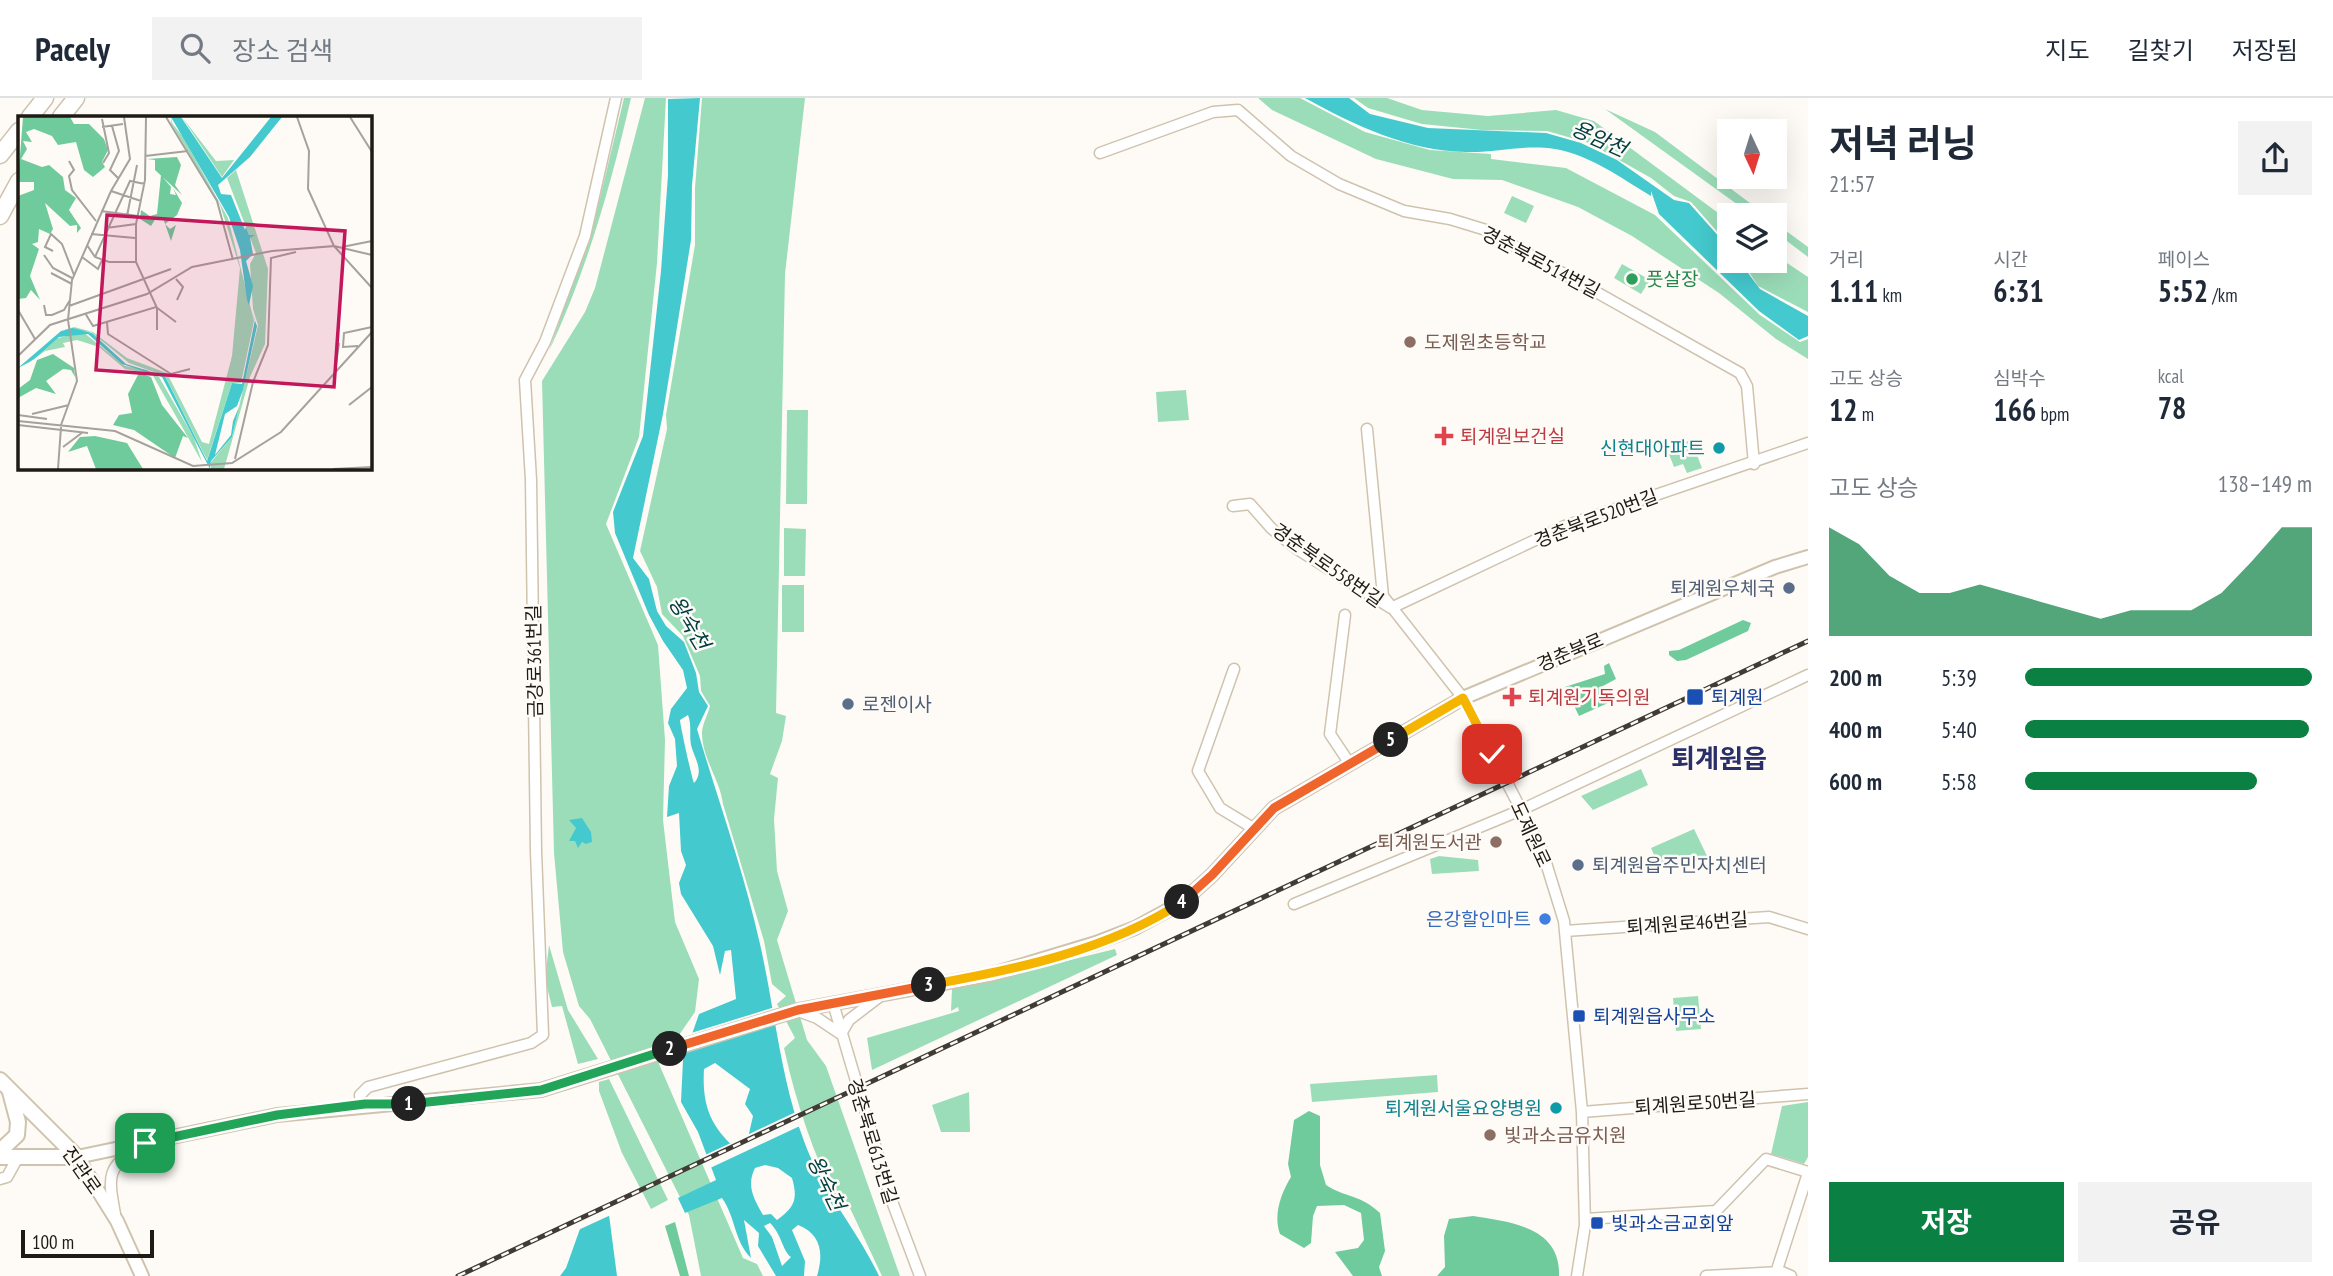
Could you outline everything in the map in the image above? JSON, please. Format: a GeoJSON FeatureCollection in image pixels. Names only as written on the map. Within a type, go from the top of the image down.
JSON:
{"type":"FeatureCollection","features":[{"type":"Feature","properties":{"kind":"highway"},"geometry":{"type":"LineString","coordinates":[[31,116],[46,98]]}},
{"type":"Feature","properties":{"kind":"highway"},"geometry":{"type":"LineString","coordinates":[[62,116],[76,98]]}},
{"type":"Feature","properties":{"kind":"highway"},"geometry":{"type":"LineString","coordinates":[[0,155],[18,132]]}},
{"type":"Feature","properties":{"kind":"highway"},"geometry":{"type":"LineString","coordinates":[[0,192],[18,170]]}},
{"type":"Feature","properties":{"kind":"highway"},"geometry":{"type":"LineString","coordinates":[[0,216],[18,183]]}},
{"type":"Feature","properties":{"kind":"main road"},"geometry":{"type":"LineString","coordinates":[[0,1150],[17,1135],[18,1122],[5,1085]]}},
{"type":"Feature","properties":{"kind":"main road","name":"진관로"},"geometry":{"type":"LineString","coordinates":[[5,1085],[77,1157]]}},
{"type":"Feature","properties":{"kind":"main road","name":"경춘북로"},"geometry":{"type":"LineString","coordinates":[[0,1157],[77,1157]]}},
{"type":"Feature","properties":{"kind":"street","name":"금강로361번길"},"geometry":{"type":"LineString","coordinates":[[361,1105],[360,1095],[369,1087],[531,1043],[543,1035],[536,851],[531,480],[525,380],[545,342],[585,236],[616,98]]}},
{"type":"Feature","properties":{"kind":"street","name":"경춘북로514번길"},"geometry":{"type":"LineString","coordinates":[[1100,153],[1213,112],[1238,110],[1291,156],[1339,184],[1404,211],[1450,219],[1486,230],[1740,373],[1747,386],[1754,464]]}},
{"type":"Feature","properties":{"kind":"street","name":"도제원로"},"geometry":{"type":"LineString","coordinates":[[1367,429],[1383,596],[1463,698],[1542,850],[1565,931],[1582,1112],[1585,1219],[1577,1276]]}},
{"type":"Feature","properties":{"kind":"street","name":"경춘북로520번길"},"geometry":{"type":"LineString","coordinates":[[1391,608],[1565,526],[1754,464],[1808,443]]}},
{"type":"Feature","properties":{"kind":"street","name":"경춘북로558번길"},"geometry":{"type":"LineString","coordinates":[[1233,506],[1250,504],[1271,528],[1297,549],[1391,608]]}},
{"type":"Feature","properties":{"kind":"street","name":"경춘북로"},"geometry":{"type":"LineString","coordinates":[[77,1157],[277,1115],[541,1090],[578,1076],[798,1010],[993,974],[1135,928],[1181,903],[1212,875],[1274,808],[1463,698],[1775,567],[1808,557]]}},
{"type":"Feature","properties":{"kind":"street"},"geometry":{"type":"LineString","coordinates":[[1345,615],[1331,734],[1350,764]]}},
{"type":"Feature","properties":{"kind":"street"},"geometry":{"type":"LineString","coordinates":[[1234,669],[1198,771],[1220,808],[1253,828]]}},
{"type":"Feature","properties":{"kind":"street"},"geometry":{"type":"LineString","coordinates":[[1294,904],[1521,810],[1808,675]]}},
{"type":"Feature","properties":{"kind":"street","name":"퇴계원로46번길"},"geometry":{"type":"LineString","coordinates":[[1565,931],[1769,917],[1808,929]]}},
{"type":"Feature","properties":{"kind":"street"},"geometry":{"type":"LineString","coordinates":[[798,1010],[841,1034],[849,1020],[866,1004],[885,994]]}},
{"type":"Feature","properties":{"kind":"street","name":"경춘북로613번길"},"geometry":{"type":"LineString","coordinates":[[833,1003],[890,1196],[920,1276]]}},
{"type":"Feature","properties":{"kind":"street","name":"퇴계원로50번길"},"geometry":{"type":"LineString","coordinates":[[1582,1112],[1808,1094]]}},
{"type":"Feature","properties":{"kind":"street"},"geometry":{"type":"LineString","coordinates":[[117,1221],[111,1191],[112,1170],[119,1159],[145,1143]]}},
{"type":"Feature","properties":{"kind":"street","name":"진관로"},"geometry":{"type":"LineString","coordinates":[[77,1157],[117,1221],[142,1276]]}},
{"type":"Feature","properties":{"kind":"street"},"geometry":{"type":"LineString","coordinates":[[0,1179],[7,1177],[17,1159]]}},
{"type":"Feature","properties":{"kind":"street"},"geometry":{"type":"LineString","coordinates":[[1585,1219],[1716,1211],[1766,1159],[1808,1173],[1775,1274]]}},
{"type":"Feature","properties":{"kind":"street"},"geometry":{"type":"LineString","coordinates":[[1706,1276],[1791,1276]]}},
{"type":"Feature","properties":{"kind":"green space"},"geometry":{"type":"Polygon","coordinates":[[[624,98],[631,98],[606,195],[575,290],[549,351],[595,219],[624,98]]]}},
{"type":"Feature","properties":{"kind":"green space"},"geometry":{"type":"Polygon","coordinates":[[[645,98],[666,98],[657,263],[639,437],[606,524],[658,645],[665,740],[663,820],[675,922],[699,979],[695,1012],[659,1064],[743,1258],[757,1264],[763,1276],[701,1276],[689,1215],[590,1019],[579,1006],[563,952],[554,853],[542,381],[585,312],[595,288],[645,98]]]}},
{"type":"Feature","properties":{"kind":"green space"},"geometry":{"type":"Polygon","coordinates":[[[702,98],[805,98],[785,274],[776,713],[786,716],[782,741],[770,774],[778,778],[774,819],[777,871],[788,911],[777,940],[807,1040],[826,1066],[900,1276],[882,1276],[849,1206],[838,1204],[806,1128],[784,1048],[795,1038],[777,1004],[786,996],[772,984],[764,941],[703,742],[702,730],[710,706],[701,691],[700,676],[683,636],[662,614],[657,587],[640,551],[667,429],[666,415],[695,245],[695,188],[702,98]]]}},
{"type":"Feature","properties":{"kind":"green space"},"geometry":{"type":"Polygon","coordinates":[[[1258,98],[1300,98],[1365,132],[1430,150],[1491,154],[1491,159],[1566,168],[1655,215],[1760,315],[1800,342],[1808,339],[1808,359],[1776,339],[1719,293],[1632,236],[1578,207],[1502,180],[1453,179],[1376,159],[1272,110],[1258,98]]]}},
{"type":"Feature","properties":{"kind":"green space"},"geometry":{"type":"Polygon","coordinates":[[[1354,98],[1387,98],[1422,110],[1488,116],[1556,110],[1594,121],[1717,212],[1717,231],[1691,202],[1674,196],[1651,178],[1589,143],[1547,131],[1482,130],[1422,124],[1368,108],[1354,98]]]}},
{"type":"Feature","properties":{"kind":"green space"},"geometry":{"type":"Polygon","coordinates":[[[1605,109],[1655,132],[1717,178],[1717,189],[1731,189],[1750,203],[1735,203],[1605,109]]]}},
{"type":"Feature","properties":{"kind":"green space"},"geometry":{"type":"Polygon","coordinates":[[[1512,196],[1534,206],[1526,223],[1504,213],[1512,196]]]}},
{"type":"Feature","properties":{"kind":"green space"},"geometry":{"type":"Polygon","coordinates":[[[1787,232],[1808,247],[1808,257],[1787,241],[1787,232]]]}},
{"type":"Feature","properties":{"kind":"green space"},"geometry":{"type":"Polygon","coordinates":[[[1787,263],[1808,277],[1808,312],[1758,286],[1750,273],[1787,273],[1787,263]]]}},
{"type":"Feature","properties":{"kind":"green space","name":"풋살장"},"geometry":{"type":"Polygon","coordinates":[[[1622,264],[1650,280],[1641,294],[1614,278],[1622,264]]]}},
{"type":"Feature","properties":{"kind":"green space"},"geometry":{"type":"Polygon","coordinates":[[[1186,390],[1189,420],[1158,422],[1156,392],[1186,390]]]}},
{"type":"Feature","properties":{"kind":"green space"},"geometry":{"type":"Polygon","coordinates":[[[787,410],[808,410],[807,504],[786,504],[787,410]]]}},
{"type":"Feature","properties":{"kind":"green space"},"geometry":{"type":"Polygon","coordinates":[[[1691,440],[1702,468],[1687,473],[1683,464],[1674,467],[1667,449],[1691,440]]]}},
{"type":"Feature","properties":{"kind":"green space"},"geometry":{"type":"Polygon","coordinates":[[[784,528],[806,529],[805,576],[784,576],[784,528]]]}},
{"type":"Feature","properties":{"kind":"green space"},"geometry":{"type":"Polygon","coordinates":[[[782,585],[804,585],[804,632],[782,632],[782,585]]]}},
{"type":"Feature","properties":{"kind":"green space"},"geometry":{"type":"Polygon","coordinates":[[[1743,620],[1751,623],[1748,631],[1686,660],[1677,661],[1669,655],[1669,651],[1679,650],[1743,620]]]}},
{"type":"Feature","properties":{"kind":"green space"},"geometry":{"type":"Polygon","coordinates":[[[1609,663],[1616,679],[1601,687],[1608,703],[1579,716],[1565,687],[1605,674],[1604,666],[1609,663]]]}},
{"type":"Feature","properties":{"kind":"green space"},"geometry":{"type":"Polygon","coordinates":[[[1641,769],[1648,785],[1593,810],[1581,796],[1641,769]]]}},
{"type":"Feature","properties":{"kind":"green space"},"geometry":{"type":"Polygon","coordinates":[[[1694,829],[1709,860],[1658,864],[1651,848],[1694,829]]]}},
{"type":"Feature","properties":{"kind":"green space"},"geometry":{"type":"Polygon","coordinates":[[[1439,856],[1478,860],[1479,871],[1432,874],[1430,859],[1439,856]]]}},
{"type":"Feature","properties":{"kind":"green space"},"geometry":{"type":"Polygon","coordinates":[[[549,945],[568,1010],[598,1059],[578,1064],[562,1006],[552,1007],[545,979],[549,945]]]}},
{"type":"Feature","properties":{"kind":"green space"},"geometry":{"type":"Polygon","coordinates":[[[1115,949],[1117,955],[872,1070],[867,1038],[959,1011],[958,1007],[951,1011],[952,989],[1115,949]]]}},
{"type":"Feature","properties":{"kind":"green space"},"geometry":{"type":"Polygon","coordinates":[[[1698,996],[1701,1029],[1676,1031],[1673,998],[1698,996]]]}},
{"type":"Feature","properties":{"kind":"green space"},"geometry":{"type":"Polygon","coordinates":[[[1437,1075],[1438,1092],[1312,1102],[1310,1084],[1437,1075]]]}},
{"type":"Feature","properties":{"kind":"green space"},"geometry":{"type":"Polygon","coordinates":[[[609,1079],[668,1200],[651,1209],[622,1153],[599,1091],[599,1082],[609,1079]]]}},
{"type":"Feature","properties":{"kind":"green space"},"geometry":{"type":"Polygon","coordinates":[[[969,1092],[970,1132],[941,1132],[932,1105],[969,1092]]]}},
{"type":"Feature","properties":{"kind":"green space"},"geometry":{"type":"Polygon","coordinates":[[[1808,1102],[1808,1157],[1804,1164],[1771,1154],[1782,1106],[1808,1102]]]}},
{"type":"Feature","properties":{"kind":"green space"},"geometry":{"type":"Polygon","coordinates":[[[1309,1111],[1320,1116],[1320,1165],[1326,1185],[1366,1202],[1380,1213],[1385,1251],[1379,1267],[1382,1276],[1353,1276],[1335,1252],[1358,1248],[1364,1240],[1361,1213],[1344,1205],[1317,1206],[1313,1216],[1311,1243],[1304,1248],[1280,1234],[1277,1219],[1281,1197],[1291,1177],[1288,1164],[1294,1120],[1309,1111]]]}},
{"type":"Feature","properties":{"kind":"green space"},"geometry":{"type":"Polygon","coordinates":[[[1473,1216],[1517,1225],[1543,1237],[1552,1247],[1559,1276],[1437,1276],[1445,1267],[1444,1236],[1449,1219],[1473,1216]]]}},
{"type":"Feature","properties":{"kind":"green space"},"geometry":{"type":"Polygon","coordinates":[[[675,1222],[689,1276],[680,1276],[665,1226],[675,1222]]]}},
{"type":"Feature","properties":{"kind":"water","name":"왕숙천"},"geometry":{"type":"Polygon","coordinates":[[[700,98],[692,185],[691,240],[663,414],[633,558],[649,579],[657,611],[666,626],[684,642],[696,673],[699,692],[708,706],[697,729],[754,917],[783,1068],[804,1141],[820,1177],[879,1276],[817,1276],[819,1245],[812,1234],[798,1225],[792,1230],[805,1261],[804,1276],[776,1276],[758,1246],[759,1233],[744,1220],[751,1258],[745,1251],[722,1198],[685,1213],[678,1198],[716,1180],[698,1132],[681,1102],[683,1060],[699,1014],[736,999],[731,950],[725,951],[720,975],[713,946],[681,894],[679,883],[686,865],[681,851],[679,813],[667,817],[669,786],[677,766],[675,739],[668,723],[671,709],[687,688],[683,670],[649,615],[615,533],[613,512],[643,436],[661,271],[668,175],[668,99],[700,98]],[[688,715],[680,720],[694,783],[699,769],[691,745],[688,715]],[[715,1063],[704,1069],[704,1092],[709,1113],[719,1131],[735,1148],[747,1142],[753,1116],[745,1104],[750,1089],[715,1063]],[[765,1165],[755,1168],[751,1181],[754,1198],[763,1215],[771,1214],[777,1220],[794,1202],[792,1178],[778,1168],[765,1165]],[[770,1223],[764,1226],[772,1237],[782,1266],[791,1257],[774,1227],[770,1223]]]}},
{"type":"Feature","properties":{"kind":"water"},"geometry":{"type":"Polygon","coordinates":[[[1305,98],[1349,98],[1370,114],[1428,128],[1546,133],[1581,143],[1617,160],[1674,200],[1689,203],[1717,234],[1717,270],[1659,214],[1651,191],[1651,196],[1581,156],[1543,148],[1466,152],[1423,147],[1382,135],[1305,98]]]}},
{"type":"Feature","properties":{"kind":"water"},"geometry":{"type":"Polygon","coordinates":[[[1720,273],[1748,273],[1760,289],[1808,316],[1808,336],[1799,340],[1759,311],[1720,273]]]}},
{"type":"Feature","properties":{"kind":"water"},"geometry":{"type":"Polygon","coordinates":[[[582,818],[591,832],[592,842],[582,842],[578,848],[575,841],[569,841],[576,828],[569,820],[582,818]]]}},
{"type":"Feature","properties":{"kind":"water"},"geometry":{"type":"Polygon","coordinates":[[[608,1207],[617,1276],[560,1276],[566,1268],[586,1212],[608,1207]]]}},
{"type":"Feature","properties":{"kind":"pier"},"geometry":{"type":"Polygon","coordinates":[[[775,1007],[778,1022],[682,1051],[688,1034],[775,1007]]]}},
{"type":"Feature","properties":{"kind":"pier"},"geometry":{"type":"Polygon","coordinates":[[[798,1111],[802,1125],[708,1169],[703,1156],[733,1142],[744,1140],[745,1136],[798,1111]]]}},
{"type":"Feature","properties":{"kind":"pier"},"geometry":{"type":"Polygon","coordinates":[[[609,1204],[613,1214],[576,1231],[583,1212],[609,1204]]]}},
{"type":"Feature","properties":{"kind":"railway"},"geometry":{"type":"LineString","coordinates":[[458,1276],[1808,641]]}},
{"type":"Feature","properties":{"kind":"place","name":"풋살장"},"geometry":{"type":"Point","coordinates":[1632,279]}},
{"type":"Feature","properties":{"kind":"place","name":"도제원초등학교"},"geometry":{"type":"Point","coordinates":[1410,342]}},
{"type":"Feature","properties":{"kind":"place","name":"퇴계원보건실"},"geometry":{"type":"Point","coordinates":[1444,436]}},
{"type":"Feature","properties":{"kind":"place","name":"신현대아파트"},"geometry":{"type":"Point","coordinates":[1719,448]}},
{"type":"Feature","properties":{"kind":"place","name":"퇴계원우체국"},"geometry":{"type":"Point","coordinates":[1789,588]}},
{"type":"Feature","properties":{"kind":"place","name":"퇴계원기독의원"},"geometry":{"type":"Point","coordinates":[1512,697]}},
{"type":"Feature","properties":{"kind":"place","name":"퇴계원"},"geometry":{"type":"Point","coordinates":[1695,697]}},
{"type":"Feature","properties":{"kind":"place","name":"로젠이사"},"geometry":{"type":"Point","coordinates":[848,704]}},
{"type":"Feature","properties":{"kind":"place","name":"퇴계원도서관"},"geometry":{"type":"Point","coordinates":[1496,842]}},
{"type":"Feature","properties":{"kind":"place","name":"퇴계원읍주민자치센터"},"geometry":{"type":"Point","coordinates":[1578,865]}},
{"type":"Feature","properties":{"kind":"place","name":"은강할인마트"},"geometry":{"type":"Point","coordinates":[1545,919]}},
{"type":"Feature","properties":{"kind":"place","name":"퇴계원읍사무소"},"geometry":{"type":"Point","coordinates":[1579,1016]}},
{"type":"Feature","properties":{"kind":"place","name":"퇴계원서울요양병원"},"geometry":{"type":"Point","coordinates":[1556,1108]}},
{"type":"Feature","properties":{"kind":"place","name":"빛과소금유치원"},"geometry":{"type":"Point","coordinates":[1490,1135]}},
{"type":"Feature","properties":{"kind":"place","name":"빛과소금교회앞"},"geometry":{"type":"Point","coordinates":[1597,1223]}},
{"type":"Feature","properties":{"kind":"district","name":"퇴계원읍"},"geometry":{"type":"Point","coordinates":[1719,759]}},
{"type":"Feature","properties":{"kind":"route"},"geometry":{"type":"LineString","coordinates":[[145,1143],[277,1115],[365,1104],[403,1104],[541,1090],[578,1076],[798,1010],[993,974],[1096,943],[1135,928],[1181,903],[1212,875],[1255,825],[1274,808],[1463,698],[1492,754]]}},
{"type":"Feature","properties":{"kind":"water label","name":"용암천"},"geometry":{"type":"Point","coordinates":[1599,139]}}]}
